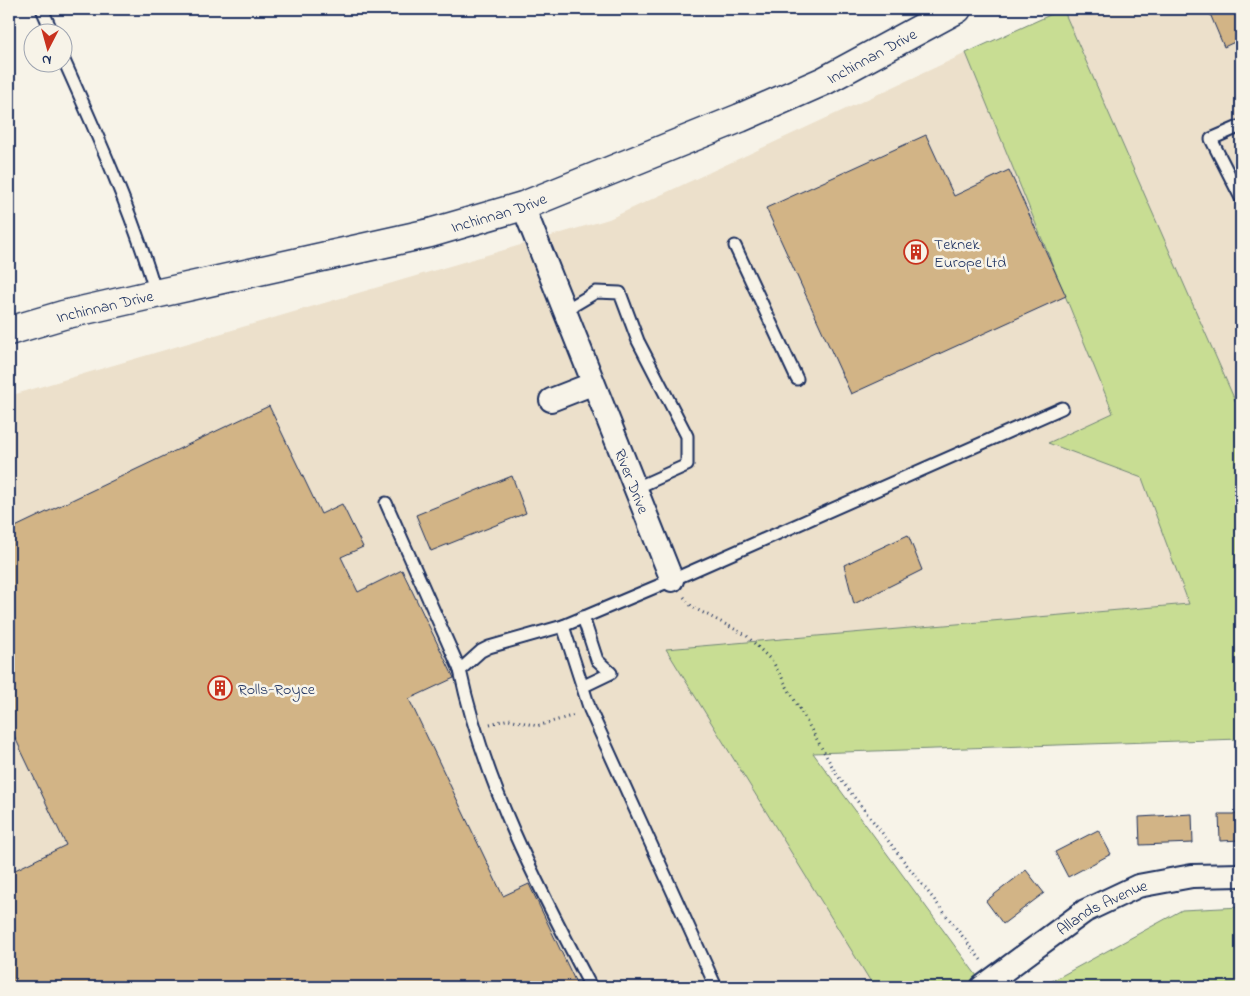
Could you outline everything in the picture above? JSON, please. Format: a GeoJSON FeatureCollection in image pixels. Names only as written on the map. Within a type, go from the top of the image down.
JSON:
{"type":"FeatureCollection","features":[{"type":"Feature","properties":{"kind":"street","name":"Inchinnan Drive"},"geometry":{"type":"LineString","coordinates":[[9,331],[64,315],[156,293],[430,234],[523,206],[740,118],[824,80],[957,9]]}},
{"type":"Feature","properties":{"kind":"street","name":"River Drive"},"geometry":{"type":"LineString","coordinates":[[523,206],[592,384],[672,580]]}},
{"type":"Feature","properties":{"kind":"street"},"geometry":{"type":"LineString","coordinates":[[551,400],[592,384]]}},
{"type":"Feature","properties":{"kind":"street","name":"Allands Avenue"},"geometry":{"type":"LineString","coordinates":[[988,983],[1085,911],[1138,886],[1192,876],[1241,875]]}},
{"type":"Feature","properties":{"kind":"lane"},"geometry":{"type":"LineString","coordinates":[[42,9],[48,22]]}},
{"type":"Feature","properties":{"kind":"lane"},"geometry":{"type":"LineString","coordinates":[[69,72],[126,206],[143,250],[156,293]]}},
{"type":"Feature","properties":{"kind":"lane"},"geometry":{"type":"LineString","coordinates":[[1241,126],[1211,140],[1241,198]]}},
{"type":"Feature","properties":{"kind":"lane"},"geometry":{"type":"LineString","coordinates":[[735,246],[797,379]]}},
{"type":"Feature","properties":{"kind":"lane"},"geometry":{"type":"LineString","coordinates":[[564,311],[596,292],[620,293],[638,341],[687,436],[687,465],[636,488]]}},
{"type":"Feature","properties":{"kind":"lane"},"geometry":{"type":"LineString","coordinates":[[460,670],[481,651],[489,647],[563,626],[1062,408]]}},
{"type":"Feature","properties":{"kind":"lane"},"geometry":{"type":"LineString","coordinates":[[386,503],[460,670],[470,718],[516,841],[591,987]]}},
{"type":"Feature","properties":{"kind":"lane"},"geometry":{"type":"LineString","coordinates":[[583,617],[597,660],[611,673],[584,686]]}},
{"type":"Feature","properties":{"kind":"lane"},"geometry":{"type":"LineString","coordinates":[[563,626],[584,686],[590,710],[716,987]]}},
{"type":"Feature","properties":{"kind":"path"},"geometry":{"type":"LineString","coordinates":[[672,580],[692,607],[746,635],[773,662],[837,775],[988,983]]}},
{"type":"Feature","properties":{"kind":"path"},"geometry":{"type":"LineString","coordinates":[[509,719],[537,726],[590,710]]}},
{"type":"Feature","properties":{"kind":"shaded area"},"geometry":{"type":"Polygon","coordinates":[[[1061,9],[1241,9],[1241,739],[813,753],[985,987],[9,987],[9,396],[609,219],[1061,9]]]}},
{"type":"Feature","properties":{"kind":"green space"},"geometry":{"type":"Polygon","coordinates":[[[1063,9],[1241,414],[1241,739],[813,753],[985,987],[874,987],[666,649],[1189,604],[1142,478],[1048,443],[1113,413],[966,53],[1063,9]]]}},
{"type":"Feature","properties":{"kind":"green space"},"geometry":{"type":"Polygon","coordinates":[[[1241,907],[1241,987],[1041,987],[1182,910],[1241,907]]]}},
{"type":"Feature","properties":{"kind":"building"},"geometry":{"type":"Polygon","coordinates":[[[1208,9],[1241,9],[1241,39],[1224,47],[1208,9]]]}},
{"type":"Feature","properties":{"kind":"building","name":"Teknek Europe Ltd"},"geometry":{"type":"Polygon","coordinates":[[[926,135],[954,196],[1009,170],[1066,296],[851,394],[766,208],[926,135]]]}},
{"type":"Feature","properties":{"kind":"building","name":"Rolls-Royce"},"geometry":{"type":"Polygon","coordinates":[[[269,406],[321,514],[342,504],[363,547],[341,557],[358,592],[402,570],[454,678],[409,699],[503,896],[529,884],[578,987],[9,987],[9,873],[66,845],[9,725],[9,530],[269,406]]]}},
{"type":"Feature","properties":{"kind":"building"},"geometry":{"type":"Polygon","coordinates":[[[512,476],[526,513],[431,551],[416,515],[512,476]]]}},
{"type":"Feature","properties":{"kind":"building"},"geometry":{"type":"Polygon","coordinates":[[[908,535],[922,570],[854,604],[844,565],[908,535]]]}},
{"type":"Feature","properties":{"kind":"building"},"geometry":{"type":"Polygon","coordinates":[[[1192,814],[1193,843],[1140,845],[1139,817],[1192,814]]]}},
{"type":"Feature","properties":{"kind":"building"},"geometry":{"type":"Polygon","coordinates":[[[1219,814],[1241,814],[1241,840],[1220,841],[1219,814]]]}},
{"type":"Feature","properties":{"kind":"building"},"geometry":{"type":"Polygon","coordinates":[[[1098,830],[1111,854],[1068,877],[1055,852],[1098,830]]]}},
{"type":"Feature","properties":{"kind":"building"},"geometry":{"type":"Polygon","coordinates":[[[1026,870],[1044,893],[1003,924],[986,901],[1026,870]]]}},
{"type":"Feature","properties":{"kind":"place","name":"Teknek Europe Ltd"},"geometry":{"type":"Point","coordinates":[916,252]}},
{"type":"Feature","properties":{"kind":"place","name":"Rolls-Royce"},"geometry":{"type":"Point","coordinates":[220,688]}}]}
